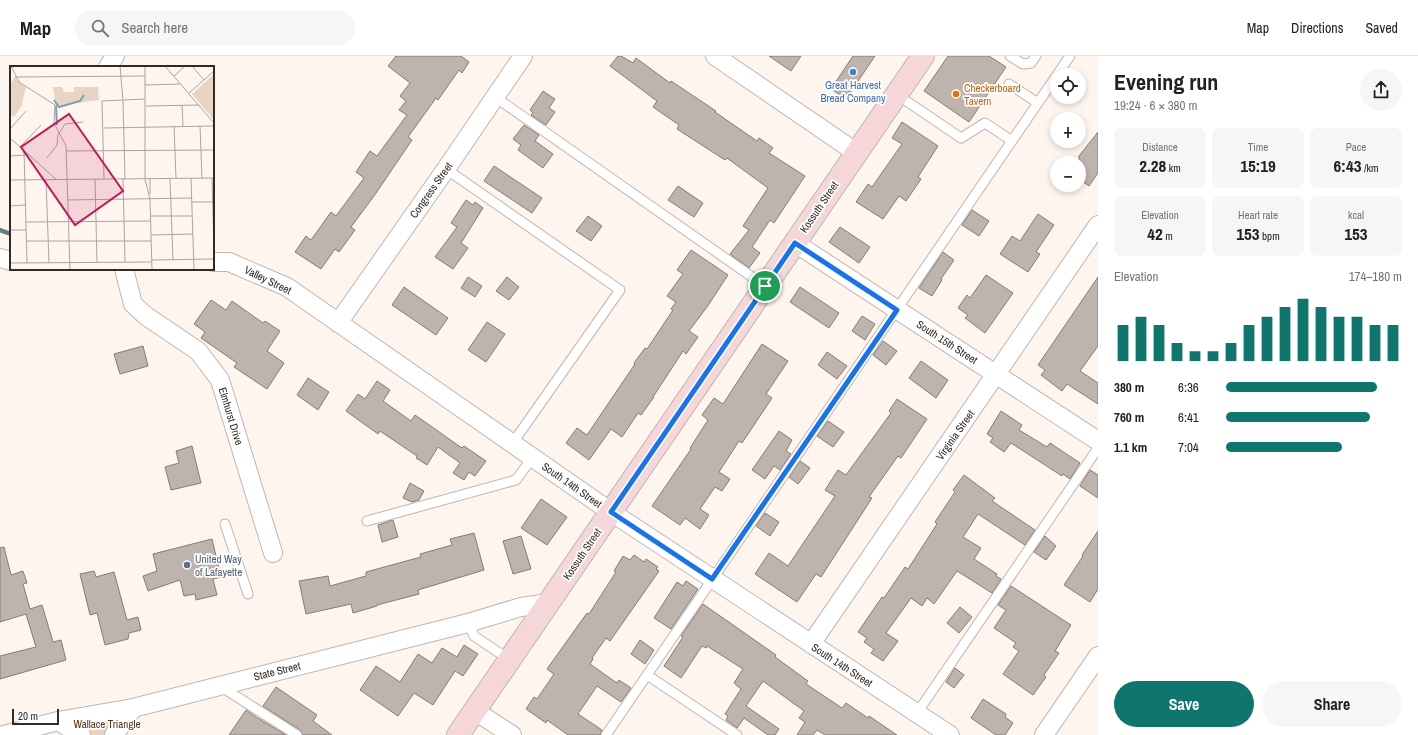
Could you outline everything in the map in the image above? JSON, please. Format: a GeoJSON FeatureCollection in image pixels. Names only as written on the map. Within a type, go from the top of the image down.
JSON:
{"type":"FeatureCollection","features":[{"type":"Feature","properties":{"kind":"street"},"geometry":{"type":"LineString","coordinates":[[109,66],[115,56]]}},
{"type":"Feature","properties":{"kind":"street","name":"Congress Street"},"geometry":{"type":"LineString","coordinates":[[338,323],[523,56]]}},
{"type":"Feature","properties":{"kind":"street"},"geometry":{"type":"LineString","coordinates":[[715,56],[857,152]]}},
{"type":"Feature","properties":{"kind":"street","name":"Kossuth Street"},"geometry":{"type":"LineString","coordinates":[[458,735],[922,56]]}},
{"type":"Feature","properties":{"kind":"street","name":"Virginia Street"},"geometry":{"type":"LineString","coordinates":[[810,644],[1098,226]]}},
{"type":"Feature","properties":{"kind":"street","name":"South 15th Street"},"geometry":{"type":"LineString","coordinates":[[795,243],[1098,441]]}},
{"type":"Feature","properties":{"kind":"street"},"geometry":{"type":"LineString","coordinates":[[0,258],[10,261]]}},
{"type":"Feature","properties":{"kind":"street","name":"Valley Street"},"geometry":{"type":"LineString","coordinates":[[214,262],[229,262],[287,287],[338,323]]}},
{"type":"Feature","properties":{"kind":"street","name":"Elmhurst Drive"},"geometry":{"type":"LineString","coordinates":[[124,270],[133,304],[146,316],[198,351],[220,380],[273,553]]}},
{"type":"Feature","properties":{"kind":"street","name":"South 14th Street"},"geometry":{"type":"LineString","coordinates":[[338,323],[611,512],[950,735]]}},
{"type":"Feature","properties":{"kind":"street","name":"State Street"},"geometry":{"type":"LineString","coordinates":[[4,735],[58,721],[133,708],[468,623],[521,607],[549,603]]}},
{"type":"Feature","properties":{"kind":"street"},"geometry":{"type":"LineString","coordinates":[[1044,735],[1098,656]]}},
{"type":"Feature","properties":{"kind":"street"},"geometry":{"type":"LineString","coordinates":[[114,735],[133,708]]}},
{"type":"Feature","properties":{"kind":"street"},"geometry":{"type":"LineString","coordinates":[[475,711],[512,735]]}},
{"type":"Feature","properties":{"kind":"street"},"geometry":{"type":"LineString","coordinates":[[58,721],[81,735]]}},
{"type":"Feature","properties":{"kind":"lane"},"geometry":{"type":"LineString","coordinates":[[1010,56],[1023,64],[1031,63],[1036,56]]}},
{"type":"Feature","properties":{"kind":"lane"},"geometry":{"type":"LineString","coordinates":[[606,735],[1070,56]]}},
{"type":"Feature","properties":{"kind":"lane"},"geometry":{"type":"LineString","coordinates":[[1009,84],[1038,103]]}},
{"type":"Feature","properties":{"kind":"lane"},"geometry":{"type":"LineString","coordinates":[[896,94],[961,138],[985,123],[1012,141]]}},
{"type":"Feature","properties":{"kind":"lane"},"geometry":{"type":"LineString","coordinates":[[495,97],[765,286]]}},
{"type":"Feature","properties":{"kind":"lane"},"geometry":{"type":"LineString","coordinates":[[446,169],[620,290],[512,444]]}},
{"type":"Feature","properties":{"kind":"lane"},"geometry":{"type":"LineString","coordinates":[[917,714],[1098,448]]}},
{"type":"Feature","properties":{"kind":"lane"},"geometry":{"type":"LineString","coordinates":[[367,521],[516,480],[532,458]]}},
{"type":"Feature","properties":{"kind":"lane"},"geometry":{"type":"LineString","coordinates":[[225,524],[248,594]]}},
{"type":"Feature","properties":{"kind":"lane"},"geometry":{"type":"LineString","coordinates":[[468,623],[474,636],[510,660]]}},
{"type":"Feature","properties":{"kind":"lane"},"geometry":{"type":"LineString","coordinates":[[647,675],[737,735]]}},
{"type":"Feature","properties":{"kind":"lane"},"geometry":{"type":"LineString","coordinates":[[219,686],[296,735]]}},
{"type":"Feature","properties":{"kind":"green space","name":"Wallace Triangle"},"geometry":{"type":"Polygon","coordinates":[[[133,708],[114,735],[81,735],[58,721],[133,708]]]}},
{"type":"Feature","properties":{"kind":"building"},"geometry":{"type":"Polygon","coordinates":[[[396,56],[461,56],[469,62],[462,73],[459,70],[438,100],[436,98],[408,137],[412,140],[351,227],[355,230],[339,252],[335,249],[321,269],[295,252],[306,236],[311,240],[331,212],[336,216],[364,178],[356,172],[370,151],[377,156],[407,115],[399,110],[406,101],[400,96],[410,83],[388,66],[396,56]]]}},
{"type":"Feature","properties":{"kind":"building"},"geometry":{"type":"Polygon","coordinates":[[[618,56],[621,56],[633,63],[636,58],[670,83],[671,81],[716,111],[715,112],[757,141],[759,138],[773,148],[769,153],[805,176],[774,223],[770,220],[752,247],[760,253],[749,268],[730,254],[749,230],[743,226],[768,188],[727,158],[725,160],[677,129],[679,125],[653,107],[657,101],[610,66],[618,56]]]}},
{"type":"Feature","properties":{"kind":"building"},"geometry":{"type":"Polygon","coordinates":[[[769,56],[801,56],[791,71],[769,56]]]}},
{"type":"Feature","properties":{"kind":"building","name":"Great Harvest Bread Company"},"geometry":{"type":"Polygon","coordinates":[[[853,56],[875,56],[846,99],[831,89],[853,56]]]}},
{"type":"Feature","properties":{"kind":"building"},"geometry":{"type":"Polygon","coordinates":[[[948,56],[989,56],[1006,67],[969,122],[924,91],[948,56]]]}},
{"type":"Feature","properties":{"kind":"building"},"geometry":{"type":"Polygon","coordinates":[[[543,91],[555,99],[549,108],[555,112],[546,125],[531,115],[533,113],[530,110],[543,91]]]}},
{"type":"Feature","properties":{"kind":"building"},"geometry":{"type":"Polygon","coordinates":[[[902,122],[938,146],[918,177],[921,179],[906,201],[899,196],[883,219],[856,202],[868,184],[872,187],[902,144],[892,138],[902,122]]]}},
{"type":"Feature","properties":{"kind":"building"},"geometry":{"type":"Polygon","coordinates":[[[524,125],[539,135],[535,141],[553,154],[543,168],[518,150],[521,145],[513,139],[524,125]]]}},
{"type":"Feature","properties":{"kind":"building"},"geometry":{"type":"Polygon","coordinates":[[[1098,132],[1098,173],[1089,186],[1086,184],[1086,156],[1079,156],[1098,132]]]}},
{"type":"Feature","properties":{"kind":"building"},"geometry":{"type":"Polygon","coordinates":[[[494,166],[542,198],[532,213],[484,181],[494,166]]]}},
{"type":"Feature","properties":{"kind":"building"},"geometry":{"type":"Polygon","coordinates":[[[678,186],[703,203],[694,217],[668,200],[678,186]]]}},
{"type":"Feature","properties":{"kind":"building"},"geometry":{"type":"Polygon","coordinates":[[[466,200],[473,205],[475,202],[483,208],[461,243],[468,248],[453,269],[435,257],[457,227],[451,223],[466,200]]]}},
{"type":"Feature","properties":{"kind":"building"},"geometry":{"type":"Polygon","coordinates":[[[972,210],[989,221],[979,236],[962,225],[972,210]]]}},
{"type":"Feature","properties":{"kind":"building"},"geometry":{"type":"Polygon","coordinates":[[[1038,214],[1054,225],[1036,252],[1040,254],[1028,272],[1000,254],[1012,236],[1020,241],[1038,214]]]}},
{"type":"Feature","properties":{"kind":"building"},"geometry":{"type":"Polygon","coordinates":[[[588,216],[602,226],[591,241],[576,231],[588,216]]]}},
{"type":"Feature","properties":{"kind":"building"},"geometry":{"type":"Polygon","coordinates":[[[840,227],[870,247],[859,263],[829,242],[840,227]]]}},
{"type":"Feature","properties":{"kind":"building"},"geometry":{"type":"Polygon","coordinates":[[[691,250],[728,275],[689,331],[698,337],[686,354],[683,351],[654,397],[641,415],[638,413],[622,437],[611,429],[589,460],[566,443],[577,428],[587,435],[635,364],[634,363],[645,348],[647,349],[673,310],[671,309],[676,302],[667,296],[683,274],[677,270],[691,250]]]}},
{"type":"Feature","properties":{"kind":"building"},"geometry":{"type":"Polygon","coordinates":[[[943,252],[954,260],[932,296],[919,288],[943,252]]]}},
{"type":"Feature","properties":{"kind":"building"},"geometry":{"type":"Polygon","coordinates":[[[986,275],[1013,293],[985,333],[965,318],[968,315],[958,308],[967,295],[970,298],[986,275]]]}},
{"type":"Feature","properties":{"kind":"building"},"geometry":{"type":"Polygon","coordinates":[[[468,277],[482,286],[475,297],[461,288],[468,277]]]}},
{"type":"Feature","properties":{"kind":"building"},"geometry":{"type":"Polygon","coordinates":[[[507,277],[519,287],[509,300],[496,291],[507,277]]]}},
{"type":"Feature","properties":{"kind":"building"},"geometry":{"type":"Polygon","coordinates":[[[1098,277],[1098,346],[1080,371],[1098,383],[1098,404],[1067,384],[1062,391],[1041,375],[1045,370],[1038,365],[1098,277]]]}},
{"type":"Feature","properties":{"kind":"building"},"geometry":{"type":"Polygon","coordinates":[[[404,287],[448,318],[436,335],[392,305],[404,287]]]}},
{"type":"Feature","properties":{"kind":"building"},"geometry":{"type":"Polygon","coordinates":[[[800,287],[839,313],[829,328],[790,302],[800,287]]]}},
{"type":"Feature","properties":{"kind":"building"},"geometry":{"type":"Polygon","coordinates":[[[211,300],[226,310],[232,301],[263,323],[265,321],[280,331],[267,351],[284,363],[267,389],[234,367],[237,363],[201,338],[205,332],[194,324],[211,300]]]}},
{"type":"Feature","properties":{"kind":"building"},"geometry":{"type":"Polygon","coordinates":[[[862,316],[875,324],[865,340],[852,331],[862,316]]]}},
{"type":"Feature","properties":{"kind":"building"},"geometry":{"type":"Polygon","coordinates":[[[487,322],[505,334],[486,362],[468,350],[487,322]]]}},
{"type":"Feature","properties":{"kind":"building"},"geometry":{"type":"Polygon","coordinates":[[[883,341],[897,351],[886,365],[873,355],[883,341]]]}},
{"type":"Feature","properties":{"kind":"building"},"geometry":{"type":"Polygon","coordinates":[[[762,344],[788,361],[766,394],[772,398],[742,443],[739,441],[719,472],[730,479],[722,491],[715,487],[700,509],[709,515],[700,529],[685,518],[680,525],[652,506],[691,449],[690,448],[708,420],[702,415],[714,398],[723,404],[762,344]]]}},
{"type":"Feature","properties":{"kind":"building"},"geometry":{"type":"Polygon","coordinates":[[[143,346],[148,366],[120,374],[114,354],[143,346]]]}},
{"type":"Feature","properties":{"kind":"building"},"geometry":{"type":"Polygon","coordinates":[[[827,352],[847,366],[837,379],[818,365],[827,352]]]}},
{"type":"Feature","properties":{"kind":"building"},"geometry":{"type":"Polygon","coordinates":[[[921,361],[948,380],[936,398],[909,378],[921,361]]]}},
{"type":"Feature","properties":{"kind":"building"},"geometry":{"type":"Polygon","coordinates":[[[308,378],[329,392],[318,410],[297,395],[308,378]]]}},
{"type":"Feature","properties":{"kind":"building"},"geometry":{"type":"Polygon","coordinates":[[[377,381],[390,390],[383,401],[411,421],[415,415],[462,448],[464,446],[486,461],[475,476],[469,472],[464,480],[453,473],[460,463],[438,447],[427,465],[416,458],[417,456],[380,431],[378,434],[346,411],[358,394],[365,399],[377,381]]]}},
{"type":"Feature","properties":{"kind":"building"},"geometry":{"type":"Polygon","coordinates":[[[897,399],[927,419],[901,458],[898,456],[869,497],[872,498],[821,577],[816,574],[797,602],[755,574],[769,553],[788,566],[835,496],[825,490],[838,470],[846,475],[891,413],[889,411],[897,399]]]}},
{"type":"Feature","properties":{"kind":"building"},"geometry":{"type":"Polygon","coordinates":[[[1001,411],[1022,425],[1019,430],[1047,447],[1050,443],[1080,463],[1070,479],[1063,474],[1062,476],[1011,443],[1004,452],[990,442],[993,438],[987,434],[1001,411]]]}},
{"type":"Feature","properties":{"kind":"building"},"geometry":{"type":"Polygon","coordinates":[[[828,421],[844,432],[833,447],[817,436],[828,421]]]}},
{"type":"Feature","properties":{"kind":"building"},"geometry":{"type":"Polygon","coordinates":[[[779,431],[792,440],[786,451],[791,454],[780,470],[774,466],[765,479],[752,470],[779,431]]]}},
{"type":"Feature","properties":{"kind":"building"},"geometry":{"type":"Polygon","coordinates":[[[192,446],[201,483],[171,490],[165,467],[179,463],[176,451],[192,446]]]}},
{"type":"Feature","properties":{"kind":"building"},"geometry":{"type":"Polygon","coordinates":[[[800,461],[810,468],[798,484],[789,477],[800,461]]]}},
{"type":"Feature","properties":{"kind":"building"},"geometry":{"type":"Polygon","coordinates":[[[1090,470],[1098,475],[1098,498],[1080,486],[1090,470]]]}},
{"type":"Feature","properties":{"kind":"building"},"geometry":{"type":"Polygon","coordinates":[[[964,475],[995,498],[992,501],[1035,530],[1025,545],[978,514],[963,537],[981,548],[974,559],[997,574],[996,576],[1001,579],[992,593],[957,571],[934,604],[927,598],[922,606],[911,598],[886,633],[898,641],[883,661],[871,653],[874,649],[864,642],[867,638],[858,632],[905,567],[908,569],[937,524],[935,522],[955,492],[953,490],[964,475]]]}},
{"type":"Feature","properties":{"kind":"building"},"geometry":{"type":"Polygon","coordinates":[[[410,483],[424,491],[419,500],[412,502],[403,498],[410,483]]]}},
{"type":"Feature","properties":{"kind":"building"},"geometry":{"type":"Polygon","coordinates":[[[541,499],[567,517],[547,545],[521,528],[541,499]]]}},
{"type":"Feature","properties":{"kind":"building"},"geometry":{"type":"Polygon","coordinates":[[[765,513],[779,522],[770,536],[756,526],[765,513]]]}},
{"type":"Feature","properties":{"kind":"building"},"geometry":{"type":"Polygon","coordinates":[[[393,520],[398,537],[382,542],[378,525],[393,520]]]}},
{"type":"Feature","properties":{"kind":"building"},"geometry":{"type":"Polygon","coordinates":[[[1098,531],[1098,589],[1090,602],[1064,585],[1098,531]]]}},
{"type":"Feature","properties":{"kind":"building"},"geometry":{"type":"Polygon","coordinates":[[[474,533],[484,570],[418,590],[419,594],[353,613],[351,604],[306,614],[299,581],[328,576],[330,586],[366,576],[366,572],[421,557],[420,554],[452,545],[450,539],[474,533]]]}},
{"type":"Feature","properties":{"kind":"building"},"geometry":{"type":"Polygon","coordinates":[[[521,536],[531,569],[513,574],[503,541],[521,536]]]}},
{"type":"Feature","properties":{"kind":"building"},"geometry":{"type":"Polygon","coordinates":[[[1045,536],[1056,546],[1046,560],[1034,552],[1045,536]]]}},
{"type":"Feature","properties":{"kind":"building","name":"United Way of Lafayette"},"geometry":{"type":"Polygon","coordinates":[[[212,539],[221,577],[213,579],[217,595],[196,600],[195,594],[184,596],[180,580],[148,591],[143,576],[157,571],[153,554],[212,539]]]}},
{"type":"Feature","properties":{"kind":"building"},"geometry":{"type":"Polygon","coordinates":[[[4,547],[11,575],[23,571],[27,583],[23,584],[30,609],[42,605],[53,642],[61,640],[66,660],[0,679],[0,656],[36,647],[26,614],[0,622],[0,548],[4,547]]]}},
{"type":"Feature","properties":{"kind":"building"},"geometry":{"type":"Polygon","coordinates":[[[634,555],[644,562],[646,559],[658,567],[656,569],[659,571],[610,641],[606,638],[592,658],[593,659],[590,664],[617,683],[619,680],[631,688],[621,702],[597,686],[578,714],[602,730],[600,735],[568,735],[547,720],[546,723],[526,709],[534,697],[537,699],[554,674],[547,669],[587,613],[589,614],[616,572],[614,571],[623,556],[630,560],[634,555]]]}},
{"type":"Feature","properties":{"kind":"building"},"geometry":{"type":"Polygon","coordinates":[[[94,571],[96,577],[114,572],[127,620],[138,617],[141,630],[129,633],[128,639],[105,645],[97,613],[90,615],[80,574],[94,571]]]}},
{"type":"Feature","properties":{"kind":"building"},"geometry":{"type":"Polygon","coordinates":[[[686,581],[698,589],[671,629],[654,618],[677,582],[683,586],[686,581]]]}},
{"type":"Feature","properties":{"kind":"building"},"geometry":{"type":"Polygon","coordinates":[[[1011,586],[1071,625],[1055,651],[1059,653],[1044,675],[1046,677],[1033,695],[1003,674],[1019,651],[1013,647],[1016,643],[994,628],[1006,610],[998,605],[1011,586]]]}},
{"type":"Feature","properties":{"kind":"building"},"geometry":{"type":"Polygon","coordinates":[[[703,604],[776,655],[775,657],[808,681],[806,684],[842,708],[846,703],[868,718],[869,716],[897,735],[825,735],[817,730],[813,735],[797,735],[805,722],[799,718],[804,711],[763,681],[746,706],[779,729],[775,735],[768,735],[744,718],[737,728],[726,720],[728,716],[725,714],[741,689],[734,683],[743,669],[707,646],[706,648],[702,646],[681,678],[664,666],[683,637],[681,636],[703,604]]]}},
{"type":"Feature","properties":{"kind":"building"},"geometry":{"type":"Polygon","coordinates":[[[960,607],[972,617],[959,633],[947,623],[960,607]]]}},
{"type":"Feature","properties":{"kind":"building"},"geometry":{"type":"Polygon","coordinates":[[[640,640],[654,650],[645,664],[631,654],[640,640]]]}},
{"type":"Feature","properties":{"kind":"building"},"geometry":{"type":"Polygon","coordinates":[[[464,645],[478,654],[463,676],[455,671],[433,705],[414,693],[398,716],[360,690],[376,666],[400,682],[418,654],[432,663],[442,648],[457,657],[464,645]]]}},
{"type":"Feature","properties":{"kind":"building"},"geometry":{"type":"Polygon","coordinates":[[[955,668],[964,675],[954,688],[946,682],[955,668]]]}},
{"type":"Feature","properties":{"kind":"building"},"geometry":{"type":"Polygon","coordinates":[[[276,687],[317,715],[313,721],[332,735],[303,735],[300,730],[263,706],[276,687]]]}},
{"type":"Feature","properties":{"kind":"building"},"geometry":{"type":"Polygon","coordinates":[[[983,699],[1006,714],[1005,717],[1013,723],[1005,735],[996,735],[971,718],[983,699]]]}},
{"type":"Feature","properties":{"kind":"building"},"geometry":{"type":"Polygon","coordinates":[[[246,710],[256,717],[286,735],[229,735],[246,710]]]}},
{"type":"Feature","properties":{"kind":"waterway"},"geometry":{"type":"LineString","coordinates":[[0,230],[10,234]]}},
{"type":"Feature","properties":{"kind":"place","name":"Great Harvest Bread Company"},"geometry":{"type":"Point","coordinates":[853,72]}},
{"type":"Feature","properties":{"kind":"place","name":"Checkerboard Tavern"},"geometry":{"type":"Point","coordinates":[956,94]}},
{"type":"Feature","properties":{"kind":"place","name":"United Way of Lafayette"},"geometry":{"type":"Point","coordinates":[187,565]}},
{"type":"Feature","properties":{"kind":"route"},"geometry":{"type":"LineString","coordinates":[[795,243],[897,310],[712,579],[611,512],[765,286],[795,243]]}}]}
